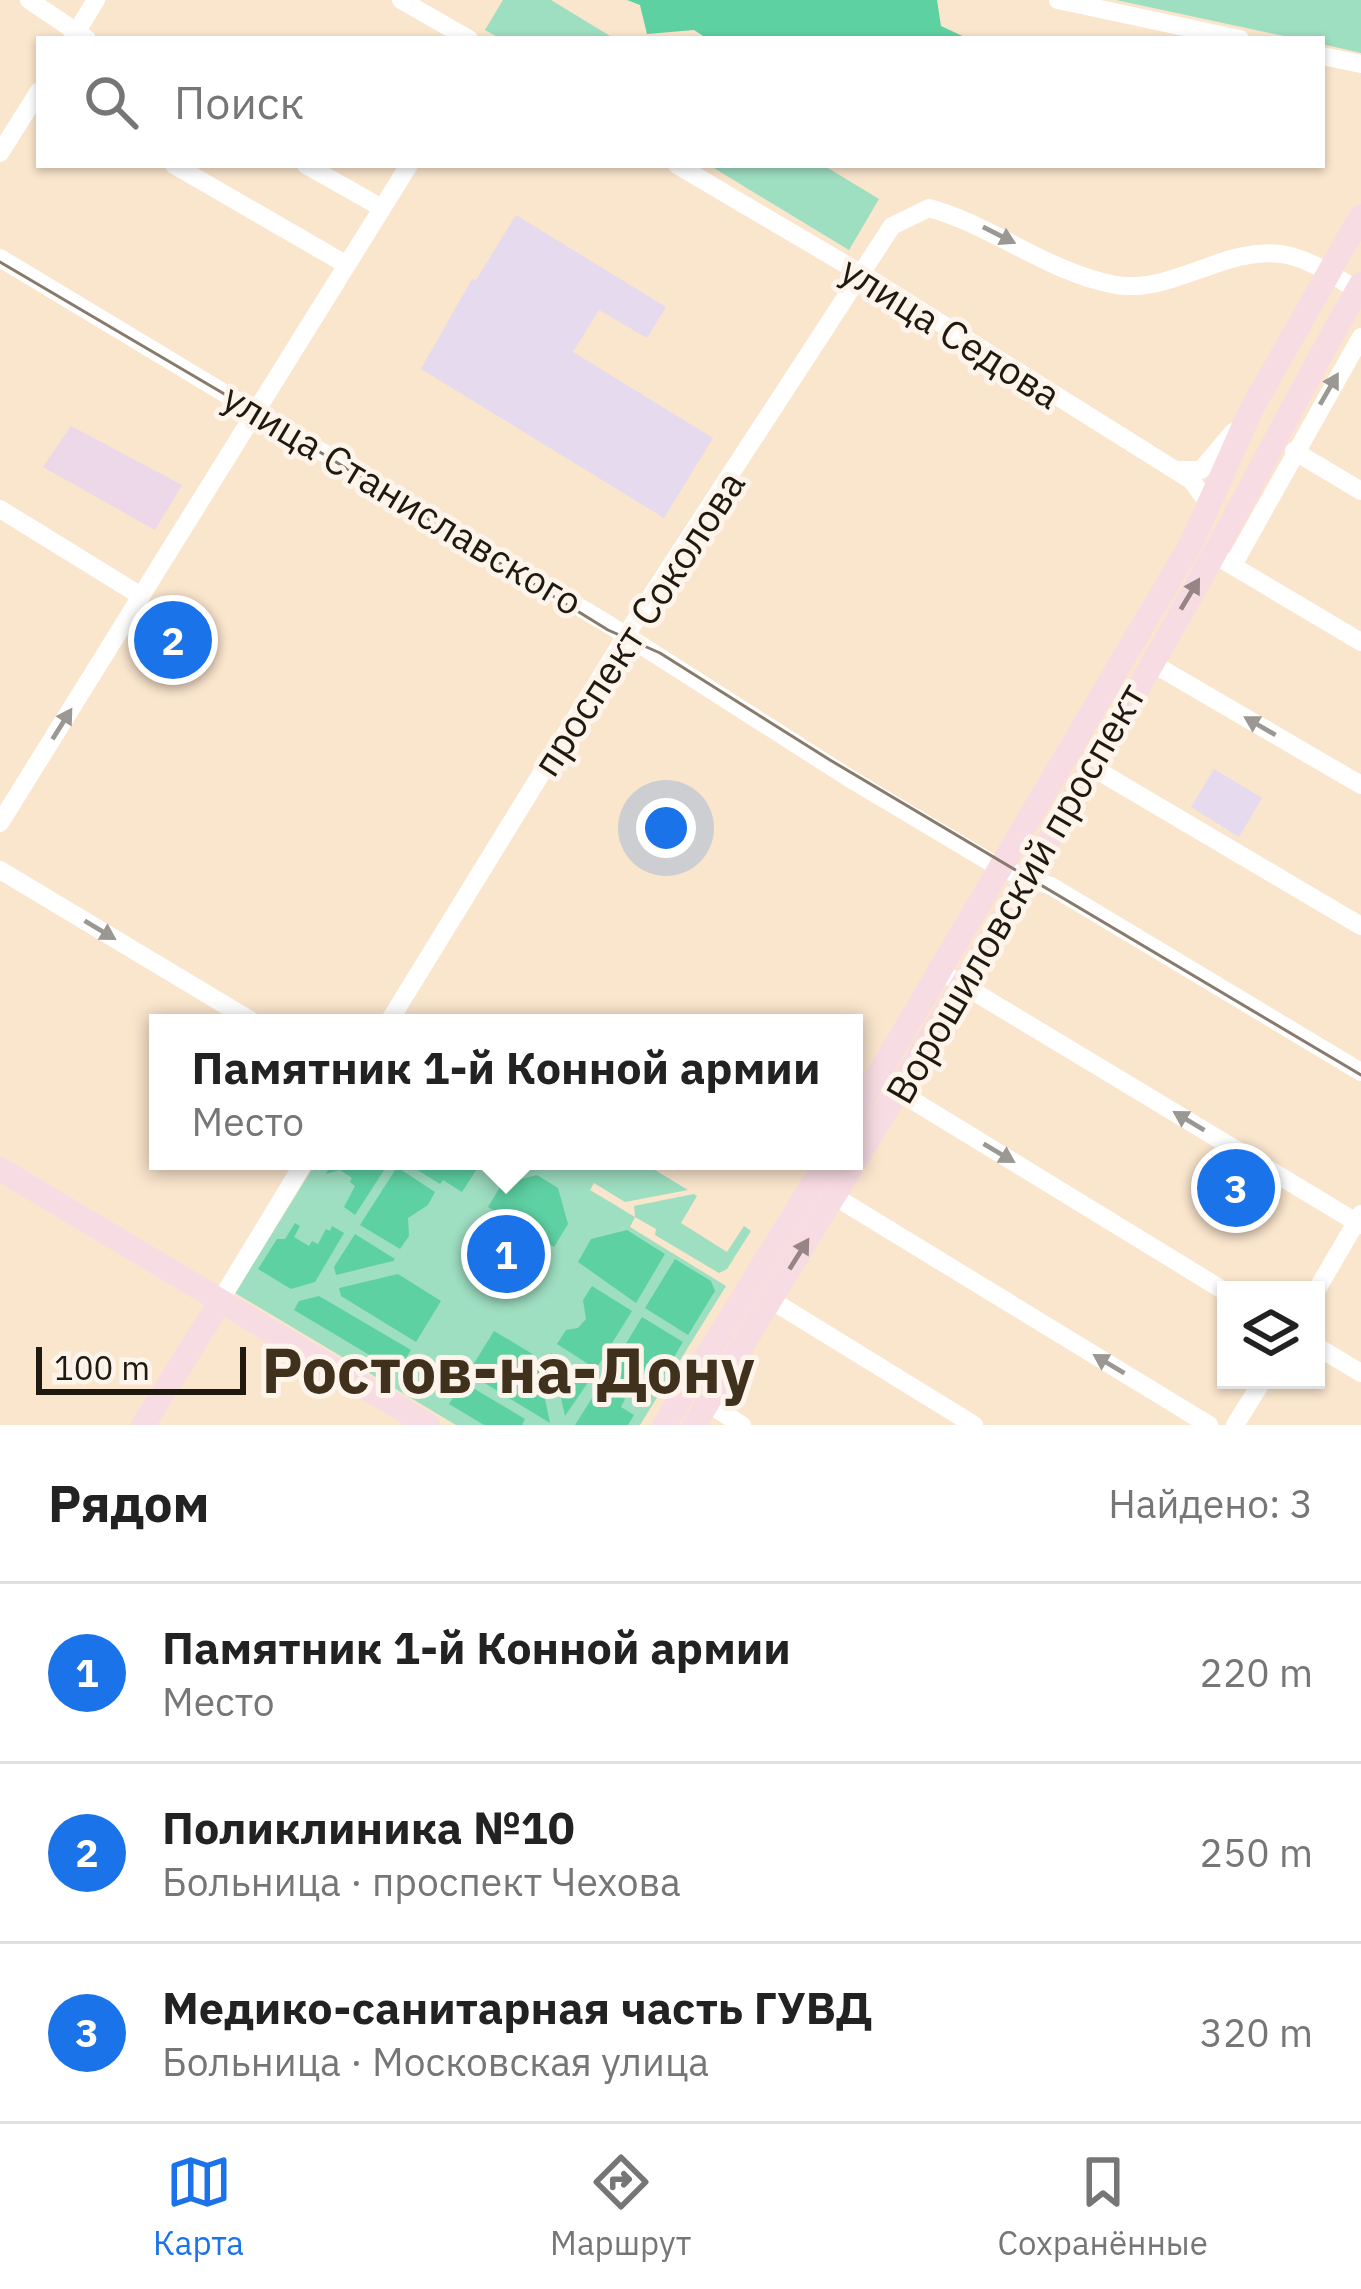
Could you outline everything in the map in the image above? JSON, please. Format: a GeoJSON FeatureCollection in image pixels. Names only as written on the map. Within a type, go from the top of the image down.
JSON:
{"type":"FeatureCollection","features":[{"type":"Feature","properties":{"kind":"main road","name":"Ворошиловский проспект"},"geometry":{"type":"LineString","coordinates":[[863,1134],[898,1092],[962,984],[1012,872],[1207,513],[1252,408],[1361,216]]}},
{"type":"Feature","properties":{"kind":"main road","name":"Ворошиловский проспект"},"geometry":{"type":"LineString","coordinates":[[863,1101],[939,970],[1090,766],[1150,662],[1223,560],[1321,352],[1361,288]]}},
{"type":"Feature","properties":{"kind":"main road"},"geometry":{"type":"LineString","coordinates":[[0,1169],[398,1425]]}},
{"type":"Feature","properties":{"kind":"main road","name":"Ворошиловский проспект"},"geometry":{"type":"LineString","coordinates":[[701,1414],[771,1300],[825,1180]]}},
{"type":"Feature","properties":{"kind":"main road","name":"Ворошиловский проспект"},"geometry":{"type":"LineString","coordinates":[[664,1425],[825,1180]]}},
{"type":"Feature","properties":{"kind":"main road"},"geometry":{"type":"LineString","coordinates":[[0,1188],[428,1425]]}},
{"type":"Feature","properties":{"kind":"main road"},"geometry":{"type":"LineString","coordinates":[[143,1425],[216,1308]]}},
{"type":"Feature","properties":{"kind":"street"},"geometry":{"type":"LineString","coordinates":[[29,0],[77,36]]}},
{"type":"Feature","properties":{"kind":"street"},"geometry":{"type":"LineString","coordinates":[[78,36],[95,0]]}},
{"type":"Feature","properties":{"kind":"street"},"geometry":{"type":"LineString","coordinates":[[401,0],[464,36]]}},
{"type":"Feature","properties":{"kind":"street"},"geometry":{"type":"LineString","coordinates":[[1058,0],[1226,36]]}},
{"type":"Feature","properties":{"kind":"street"},"geometry":{"type":"LineString","coordinates":[[1325,57],[1361,64]]}},
{"type":"Feature","properties":{"kind":"street"},"geometry":{"type":"LineString","coordinates":[[0,153],[36,96]]}},
{"type":"Feature","properties":{"kind":"street"},"geometry":{"type":"LineString","coordinates":[[178,168],[347,265]]}},
{"type":"Feature","properties":{"kind":"street"},"geometry":{"type":"LineString","coordinates":[[311,168],[382,208]]}},
{"type":"Feature","properties":{"kind":"street"},"geometry":{"type":"LineString","coordinates":[[0,823],[407,168]]}},
{"type":"Feature","properties":{"kind":"street","name":"улица Седова"},"geometry":{"type":"LineString","coordinates":[[682,168],[862,274],[1157,459],[1199,488],[1207,513]]}},
{"type":"Feature","properties":{"kind":"street","name":"проспект Соколова"},"geometry":{"type":"LineString","coordinates":[[394,1014],[626,637],[892,226],[929,208],[961,217],[1074,273],[1120,286],[1159,283],[1223,261],[1268,254],[1305,260],[1361,288]]}},
{"type":"Feature","properties":{"kind":"street","name":"улица Станиславского"},"geometry":{"type":"LineString","coordinates":[[0,258],[1012,872],[1051,886],[1361,1072]]}},
{"type":"Feature","properties":{"kind":"street","name":"Ворошиловский проспект"},"geometry":{"type":"LineString","coordinates":[[1223,560],[1361,337]]}},
{"type":"Feature","properties":{"kind":"street"},"geometry":{"type":"LineString","coordinates":[[1157,459],[1183,472],[1201,470],[1252,408]]}},
{"type":"Feature","properties":{"kind":"street"},"geometry":{"type":"LineString","coordinates":[[1294,451],[1361,491]]}},
{"type":"Feature","properties":{"kind":"street"},"geometry":{"type":"LineString","coordinates":[[0,509],[141,596]]}},
{"type":"Feature","properties":{"kind":"street"},"geometry":{"type":"LineString","coordinates":[[1223,560],[1361,642]]}},
{"type":"Feature","properties":{"kind":"street"},"geometry":{"type":"LineString","coordinates":[[1150,662],[1361,785]]}},
{"type":"Feature","properties":{"kind":"street"},"geometry":{"type":"LineString","coordinates":[[1090,766],[1361,926]]}},
{"type":"Feature","properties":{"kind":"street"},"geometry":{"type":"LineString","coordinates":[[0,870],[240,1014]]}},
{"type":"Feature","properties":{"kind":"street"},"geometry":{"type":"LineString","coordinates":[[939,970],[1359,1220],[1322,1281]]}},
{"type":"Feature","properties":{"kind":"street"},"geometry":{"type":"LineString","coordinates":[[898,1092],[1217,1287]]}},
{"type":"Feature","properties":{"kind":"street"},"geometry":{"type":"LineString","coordinates":[[216,1308],[300,1170]]}},
{"type":"Feature","properties":{"kind":"street"},"geometry":{"type":"LineString","coordinates":[[825,1180],[1209,1425]]}},
{"type":"Feature","properties":{"kind":"street"},"geometry":{"type":"LineString","coordinates":[[771,1300],[974,1425]]}},
{"type":"Feature","properties":{"kind":"street"},"geometry":{"type":"LineString","coordinates":[[1325,1351],[1361,1373]]}},
{"type":"Feature","properties":{"kind":"street"},"geometry":{"type":"LineString","coordinates":[[1235,1425],[1257,1389]]}},
{"type":"Feature","properties":{"kind":"street"},"geometry":{"type":"LineString","coordinates":[[701,1414],[742,1425]]}},
{"type":"Feature","properties":{"kind":"shaded area"},"geometry":{"type":"Polygon","coordinates":[[[516,215],[666,307],[647,338],[599,310],[573,352],[713,438],[664,518],[421,369],[472,279],[476,280],[516,215]]]}},
{"type":"Feature","properties":{"kind":"shaded area"},"geometry":{"type":"Polygon","coordinates":[[[71,426],[182,485],[155,530],[43,467],[71,426]]]}},
{"type":"Feature","properties":{"kind":"shaded area"},"geometry":{"type":"Polygon","coordinates":[[[1214,769],[1262,798],[1239,837],[1191,807],[1214,769]]]}},
{"type":"Feature","properties":{"kind":"green space"},"geometry":{"type":"Polygon","coordinates":[[[503,0],[551,0],[610,36],[496,36],[485,30],[503,0]]]}},
{"type":"Feature","properties":{"kind":"green space"},"geometry":{"type":"Polygon","coordinates":[[[627,0],[937,0],[941,26],[963,36],[703,36],[694,30],[647,34],[640,5],[627,0]]]}},
{"type":"Feature","properties":{"kind":"green space"},"geometry":{"type":"Polygon","coordinates":[[[1116,0],[1361,0],[1361,53],[1325,45],[1325,36],[1284,36],[1116,0]]]}},
{"type":"Feature","properties":{"kind":"green space"},"geometry":{"type":"Polygon","coordinates":[[[714,168],[828,168],[879,199],[849,250],[714,168]]]}},
{"type":"Feature","properties":{"kind":"green space"},"geometry":{"type":"Polygon","coordinates":[[[311,1170],[655,1170],[688,1190],[625,1202],[594,1183],[590,1190],[635,1217],[630,1227],[726,1286],[640,1425],[456,1425],[235,1293],[311,1170]]]}},
{"type":"Feature","properties":{"kind":"green space"},"geometry":{"type":"Polygon","coordinates":[[[340,1170],[384,1170],[355,1215],[344,1207],[355,1186],[340,1170]]]}},
{"type":"Feature","properties":{"kind":"green space"},"geometry":{"type":"Polygon","coordinates":[[[395,1170],[435,1192],[428,1205],[408,1218],[409,1236],[400,1249],[360,1225],[395,1170]]]}},
{"type":"Feature","properties":{"kind":"green space"},"geometry":{"type":"Polygon","coordinates":[[[417,1170],[476,1170],[462,1192],[443,1180],[440,1184],[417,1170]]]}},
{"type":"Feature","properties":{"kind":"green space"},"geometry":{"type":"Polygon","coordinates":[[[537,1175],[558,1188],[568,1224],[554,1247],[488,1207],[502,1184],[537,1175]]]}},
{"type":"Feature","properties":{"kind":"green space"},"geometry":{"type":"Polygon","coordinates":[[[694,1194],[681,1223],[727,1252],[744,1226],[751,1231],[727,1269],[719,1273],[655,1235],[656,1229],[635,1217],[634,1206],[694,1194]]]}},
{"type":"Feature","properties":{"kind":"green space"},"geometry":{"type":"Polygon","coordinates":[[[295,1223],[300,1226],[294,1237],[309,1246],[312,1241],[318,1244],[332,1226],[344,1233],[315,1282],[291,1289],[258,1269],[277,1239],[285,1239],[295,1223]]]}},
{"type":"Feature","properties":{"kind":"green space"},"geometry":{"type":"Polygon","coordinates":[[[627,1230],[665,1254],[636,1303],[578,1262],[591,1239],[627,1230]]]}},
{"type":"Feature","properties":{"kind":"green space"},"geometry":{"type":"Polygon","coordinates":[[[355,1234],[395,1259],[336,1275],[334,1267],[355,1234]]]}},
{"type":"Feature","properties":{"kind":"green space"},"geometry":{"type":"Polygon","coordinates":[[[675,1259],[711,1281],[715,1291],[688,1335],[645,1308],[675,1259]]]}},
{"type":"Feature","properties":{"kind":"green space"},"geometry":{"type":"Polygon","coordinates":[[[398,1274],[441,1301],[416,1342],[341,1296],[339,1288],[398,1274]]]}},
{"type":"Feature","properties":{"kind":"green space"},"geometry":{"type":"Polygon","coordinates":[[[592,1286],[632,1311],[596,1369],[557,1344],[566,1330],[578,1328],[586,1319],[583,1300],[592,1286]]]}},
{"type":"Feature","properties":{"kind":"green space"},"geometry":{"type":"Polygon","coordinates":[[[319,1296],[411,1350],[398,1372],[294,1310],[299,1301],[319,1296]]]}},
{"type":"Feature","properties":{"kind":"green space"},"geometry":{"type":"Polygon","coordinates":[[[642,1317],[683,1342],[653,1392],[637,1382],[631,1390],[607,1375],[642,1317]]]}},
{"type":"Feature","properties":{"kind":"green space"},"geometry":{"type":"Polygon","coordinates":[[[494,1331],[536,1356],[550,1423],[468,1373],[494,1331]]]}},
{"type":"Feature","properties":{"kind":"green space"},"geometry":{"type":"Polygon","coordinates":[[[551,1353],[591,1378],[565,1416],[551,1353]]]}},
{"type":"Feature","properties":{"kind":"green space"},"geometry":{"type":"Polygon","coordinates":[[[463,1382],[525,1419],[522,1425],[484,1425],[449,1404],[463,1382]]]}},
{"type":"Feature","properties":{"kind":"green space"},"geometry":{"type":"Polygon","coordinates":[[[601,1384],[625,1399],[621,1407],[634,1415],[628,1425],[575,1425],[601,1384]]]}},
{"type":"Feature","properties":{"kind":"tram line"},"geometry":{"type":"LineString","coordinates":[[0,262],[255,412],[608,630],[660,653],[830,760],[1361,1075]]}},
{"type":"Feature","properties":{"kind":"place","name":"Поликлиника №10"},"geometry":{"type":"Point","coordinates":[173,640]}},
{"type":"Feature","properties":{"kind":"place","name":"Медико-санитарная часть ГУВД"},"geometry":{"type":"Point","coordinates":[1236,1188]}},
{"type":"Feature","properties":{"kind":"place","name":"Памятник 1-й Конной армии"},"geometry":{"type":"Point","coordinates":[506,1254]}},
{"type":"Feature","properties":{"kind":"district","name":"Ростов-на-Дону"},"geometry":{"type":"Point","coordinates":[508,1369]}}]}
